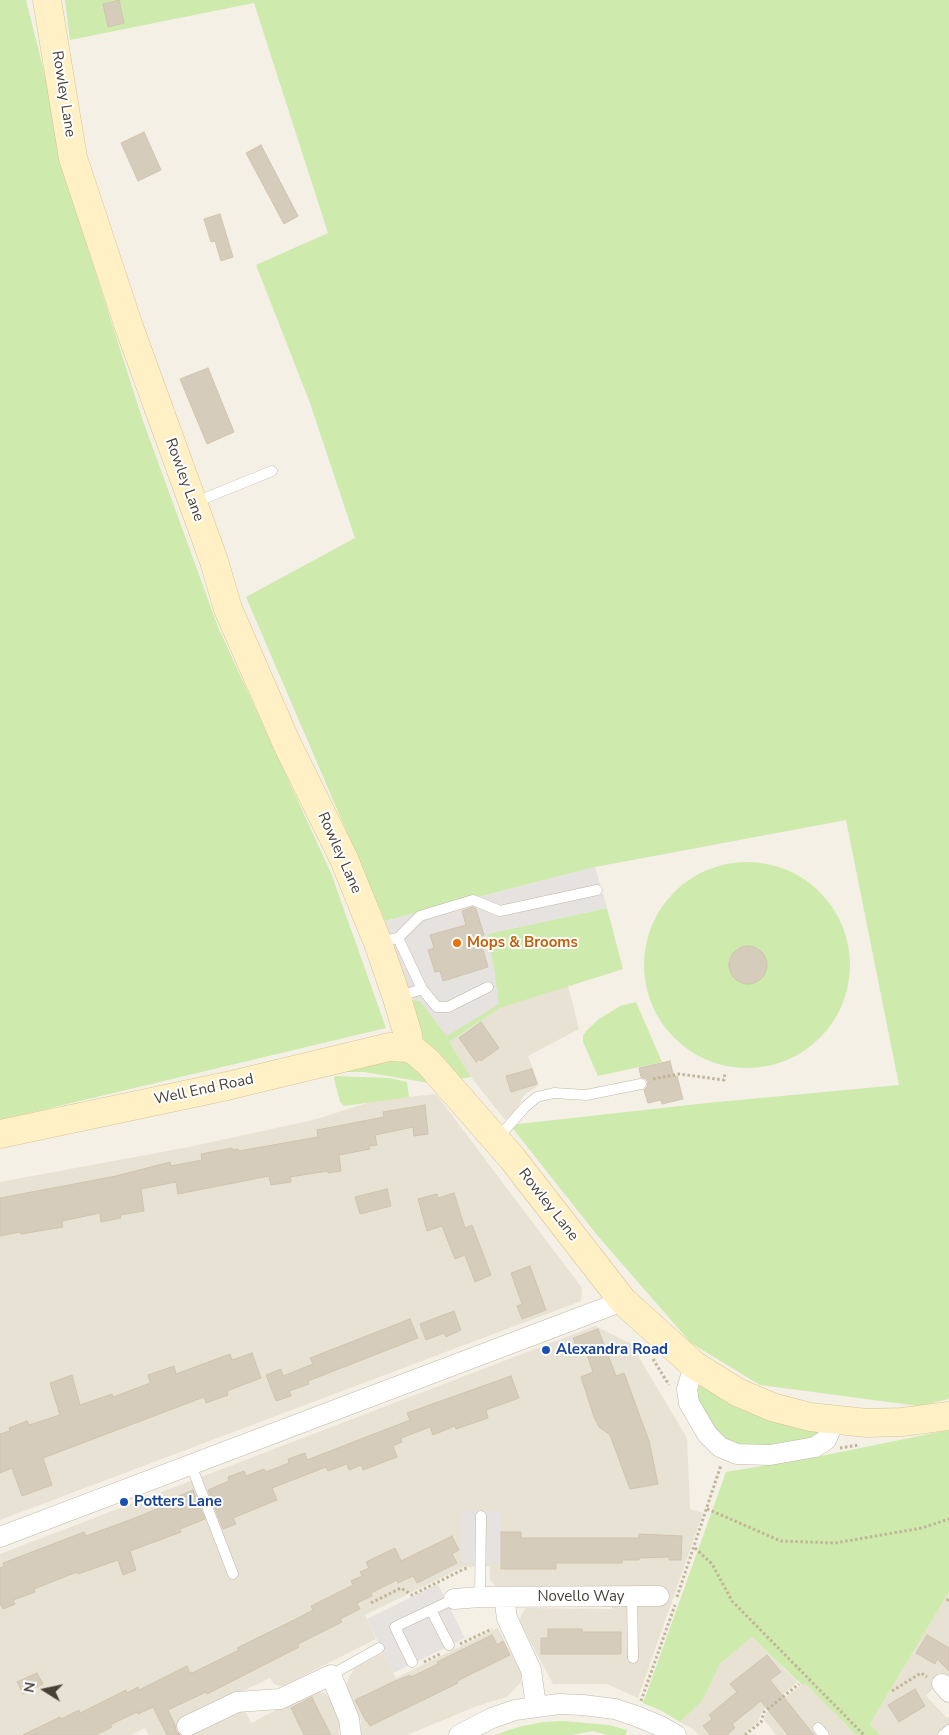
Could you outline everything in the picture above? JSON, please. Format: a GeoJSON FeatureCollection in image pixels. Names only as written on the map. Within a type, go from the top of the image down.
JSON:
{"type":"FeatureCollection","features":[{"type":"Feature","properties":{"kind":"street","name":"Rowley Lane"},"geometry":{"type":"LineString","coordinates":[[47,0],[73,158],[128,324],[214,561],[228,609],[287,744],[344,859],[388,940],[409,993],[407,1048],[428,1062],[496,1140],[623,1301],[694,1365],[737,1392],[772,1407],[810,1416],[867,1423],[902,1422],[949,1416]]}},
{"type":"Feature","properties":{"kind":"street","name":"Well End Road"},"geometry":{"type":"LineString","coordinates":[[0,1134],[228,1086],[389,1047],[407,1048]]}},
{"type":"Feature","properties":{"kind":"street"},"geometry":{"type":"LineString","coordinates":[[0,1537],[623,1301]]}},
{"type":"Feature","properties":{"kind":"street"},"geometry":{"type":"LineString","coordinates":[[694,1365],[687,1389],[689,1403],[707,1434],[720,1447],[736,1454],[770,1456],[814,1447],[826,1440],[835,1420]]}},
{"type":"Feature","properties":{"kind":"street","name":"Novello Way"},"geometry":{"type":"LineString","coordinates":[[454,1599],[480,1597],[659,1596]]}},
{"type":"Feature","properties":{"kind":"street"},"geometry":{"type":"LineString","coordinates":[[504,1597],[507,1618],[531,1670],[536,1706]]}},
{"type":"Feature","properties":{"kind":"street"},"geometry":{"type":"LineString","coordinates":[[187,1726],[237,1702],[280,1699],[331,1676],[349,1719],[351,1735]]}},
{"type":"Feature","properties":{"kind":"street"},"geometry":{"type":"LineString","coordinates":[[459,1735],[492,1718],[514,1710],[559,1704],[583,1704],[615,1710],[636,1716],[676,1735]]}},
{"type":"Feature","properties":{"kind":"lane"},"geometry":{"type":"LineString","coordinates":[[192,504],[272,471]]}},
{"type":"Feature","properties":{"kind":"lane"},"geometry":{"type":"LineString","coordinates":[[388,940],[420,916],[472,900],[500,911],[597,890]]}},
{"type":"Feature","properties":{"kind":"lane"},"geometry":{"type":"LineString","coordinates":[[409,993],[437,1007],[448,1007],[488,987]]}},
{"type":"Feature","properties":{"kind":"lane"},"geometry":{"type":"LineString","coordinates":[[496,1140],[524,1107],[537,1097],[554,1093],[586,1095],[641,1084]]}},
{"type":"Feature","properties":{"kind":"lane"},"geometry":{"type":"LineString","coordinates":[[191,1465],[233,1574]]}},
{"type":"Feature","properties":{"kind":"lane"},"geometry":{"type":"LineString","coordinates":[[480,1597],[481,1516]]}},
{"type":"Feature","properties":{"kind":"lane"},"geometry":{"type":"LineString","coordinates":[[632,1597],[633,1658]]}},
{"type":"Feature","properties":{"kind":"lane"},"geometry":{"type":"LineString","coordinates":[[412,1662],[395,1627],[454,1599]]}},
{"type":"Feature","properties":{"kind":"lane"},"geometry":{"type":"LineString","coordinates":[[431,1610],[449,1645]]}},
{"type":"Feature","properties":{"kind":"lane"},"geometry":{"type":"LineString","coordinates":[[331,1676],[379,1648]]}},
{"type":"Feature","properties":{"kind":"lane"},"geometry":{"type":"LineString","coordinates":[[943,1735],[949,1730]]}},
{"type":"Feature","properties":{"kind":"path"},"geometry":{"type":"LineString","coordinates":[[641,1084],[644,1081],[679,1074],[724,1080],[725,1073]]}},
{"type":"Feature","properties":{"kind":"path"},"geometry":{"type":"LineString","coordinates":[[652,1357],[672,1389]]}},
{"type":"Feature","properties":{"kind":"path"},"geometry":{"type":"LineString","coordinates":[[716,1459],[721,1465]]}},
{"type":"Feature","properties":{"kind":"path"},"geometry":{"type":"LineString","coordinates":[[707,1510],[782,1541],[835,1543],[922,1528],[949,1519]]}},
{"type":"Feature","properties":{"kind":"path"},"geometry":{"type":"LineString","coordinates":[[694,1547],[712,1564],[732,1601],[864,1735]]}},
{"type":"Feature","properties":{"kind":"path"},"geometry":{"type":"LineString","coordinates":[[371,1603],[401,1588],[412,1595],[464,1569],[481,1568]]}},
{"type":"Feature","properties":{"kind":"path"},"geometry":{"type":"LineString","coordinates":[[892,1691],[921,1673],[934,1684],[946,1688]]}},
{"type":"Feature","properties":{"kind":"path"},"geometry":{"type":"LineString","coordinates":[[745,1735],[761,1722],[764,1712],[798,1684]]}},
{"type":"Feature","properties":{"kind":"shaded area"},"geometry":{"type":"Polygon","coordinates":[[[595,867],[607,908],[487,934],[499,1004],[447,1036],[420,1001],[414,1000],[405,985],[385,921],[595,867]]]}},
{"type":"Feature","properties":{"kind":"shaded area"},"geometry":{"type":"Polygon","coordinates":[[[568,986],[579,1029],[528,1056],[539,1085],[524,1095],[514,1114],[505,1120],[471,1077],[449,1042],[500,1008],[568,986]]]}},
{"type":"Feature","properties":{"kind":"shaded area"},"geometry":{"type":"Polygon","coordinates":[[[436,1094],[582,1288],[581,1301],[0,1520],[0,1182],[189,1147],[313,1120],[377,1100],[436,1094]]]}},
{"type":"Feature","properties":{"kind":"shaded area"},"geometry":{"type":"Polygon","coordinates":[[[595,1326],[631,1344],[687,1438],[690,1509],[703,1513],[638,1698],[607,1684],[553,1684],[520,1622],[521,1615],[526,1608],[612,1609],[612,1586],[496,1586],[490,1580],[490,1566],[463,1567],[365,1615],[376,1639],[283,1686],[274,1684],[270,1678],[184,1719],[243,1707],[251,1723],[309,1693],[318,1692],[325,1693],[329,1698],[340,1721],[339,1735],[149,1735],[145,1728],[131,1735],[0,1735],[0,1554],[595,1326]]]}},
{"type":"Feature","properties":{"kind":"shaded area"},"geometry":{"type":"Polygon","coordinates":[[[461,1511],[501,1511],[501,1562],[461,1563],[461,1511]]]}},
{"type":"Feature","properties":{"kind":"shaded area"},"geometry":{"type":"Polygon","coordinates":[[[438,1584],[465,1638],[393,1673],[367,1619],[438,1584]]]}},
{"type":"Feature","properties":{"kind":"shaded area"},"geometry":{"type":"Polygon","coordinates":[[[949,1592],[949,1680],[945,1676],[926,1696],[947,1718],[949,1717],[949,1735],[880,1735],[870,1724],[949,1592]]]}},
{"type":"Feature","properties":{"kind":"shaded area"},"geometry":{"type":"Polygon","coordinates":[[[498,1628],[521,1673],[521,1682],[507,1697],[477,1706],[407,1735],[361,1735],[361,1720],[346,1687],[349,1677],[355,1668],[383,1653],[396,1678],[498,1628]]]}},
{"type":"Feature","properties":{"kind":"shaded area"},"geometry":{"type":"Polygon","coordinates":[[[752,1637],[798,1682],[762,1711],[758,1722],[743,1735],[699,1735],[693,1729],[680,1722],[703,1700],[720,1664],[752,1637]]]}},
{"type":"Feature","properties":{"kind":"shaded area"},"geometry":{"type":"Polygon","coordinates":[[[805,1682],[856,1735],[776,1735],[764,1720],[766,1713],[805,1682]]]}},
{"type":"Feature","properties":{"kind":"green space"},"geometry":{"type":"Polygon","coordinates":[[[0,0],[26,0],[90,255],[142,418],[218,627],[331,873],[386,1028],[0,1120],[0,0]]]}},
{"type":"Feature","properties":{"kind":"green space"},"geometry":{"type":"Polygon","coordinates":[[[65,0],[949,0],[949,1399],[919,1406],[760,1385],[691,1343],[597,1235],[510,1125],[707,1103],[899,1085],[846,820],[595,867],[385,921],[246,597],[355,538],[310,403],[256,265],[328,233],[254,3],[70,40],[65,0]]]}},
{"type":"Feature","properties":{"kind":"green space"},"geometry":{"type":"Polygon","coordinates":[[[737,862],[757,862],[777,866],[796,874],[820,892],[833,908],[842,925],[850,955],[846,995],[842,1005],[833,1022],[820,1038],[796,1056],[777,1064],[757,1068],[737,1068],[717,1064],[698,1056],[682,1045],[667,1030],[656,1014],[648,995],[644,975],[644,955],[648,935],[656,916],[667,900],[682,885],[698,874],[717,866],[737,862]]]}},
{"type":"Feature","properties":{"kind":"green space"},"geometry":{"type":"Polygon","coordinates":[[[607,908],[623,969],[500,1008],[449,1042],[471,1077],[455,1080],[419,1033],[410,1002],[414,1000],[420,1001],[447,1036],[495,975],[487,934],[607,908]]]}},
{"type":"Feature","properties":{"kind":"green space"},"geometry":{"type":"Polygon","coordinates":[[[636,1002],[662,1062],[598,1076],[583,1042],[583,1036],[599,1019],[620,1006],[636,1002]]]}},
{"type":"Feature","properties":{"kind":"green space"},"geometry":{"type":"Polygon","coordinates":[[[408,1058],[429,1083],[364,1072],[335,1072],[336,1068],[408,1058]]]}},
{"type":"Feature","properties":{"kind":"green space"},"geometry":{"type":"Polygon","coordinates":[[[335,1076],[389,1078],[407,1082],[409,1097],[344,1106],[340,1102],[334,1079],[335,1076]]]}},
{"type":"Feature","properties":{"kind":"green space"},"geometry":{"type":"Polygon","coordinates":[[[701,1384],[817,1426],[819,1433],[817,1437],[762,1448],[742,1448],[720,1437],[702,1410],[695,1390],[701,1384]]]}},
{"type":"Feature","properties":{"kind":"green space"},"geometry":{"type":"Polygon","coordinates":[[[949,1430],[949,1592],[870,1724],[880,1735],[856,1735],[805,1683],[802,1685],[752,1637],[720,1664],[703,1700],[680,1722],[662,1711],[643,1703],[726,1472],[816,1457],[949,1430]]]}},
{"type":"Feature","properties":{"kind":"green space"},"geometry":{"type":"Polygon","coordinates":[[[563,1721],[609,1725],[627,1730],[626,1735],[607,1735],[593,1731],[571,1735],[495,1735],[518,1727],[543,1722],[563,1721]]]}},
{"type":"Feature","properties":{"kind":"building"},"geometry":{"type":"Polygon","coordinates":[[[119,0],[124,23],[108,27],[103,4],[119,0]]]}},
{"type":"Feature","properties":{"kind":"building"},"geometry":{"type":"Polygon","coordinates":[[[144,132],[161,170],[138,181],[121,143],[144,132]]]}},
{"type":"Feature","properties":{"kind":"building"},"geometry":{"type":"Polygon","coordinates":[[[261,145],[298,216],[284,224],[246,153],[261,145]]]}},
{"type":"Feature","properties":{"kind":"building"},"geometry":{"type":"Polygon","coordinates":[[[220,214],[233,257],[221,261],[215,241],[211,242],[204,219],[220,214]]]}},
{"type":"Feature","properties":{"kind":"building"},"geometry":{"type":"Polygon","coordinates":[[[208,368],[234,432],[207,444],[180,379],[208,368]]]}},
{"type":"Feature","properties":{"kind":"building","name":"Mops & Brooms"},"geometry":{"type":"Polygon","coordinates":[[[473,907],[476,909],[484,935],[479,937],[488,967],[443,981],[440,971],[435,972],[428,950],[434,948],[430,935],[466,925],[462,911],[473,907]]]}},
{"type":"Feature","properties":{"kind":"building"},"geometry":{"type":"Polygon","coordinates":[[[748,946],[761,952],[767,965],[761,978],[748,984],[735,978],[729,965],[735,952],[748,946]]]}},
{"type":"Feature","properties":{"kind":"building"},"geometry":{"type":"Polygon","coordinates":[[[481,1022],[499,1048],[481,1061],[480,1059],[476,1062],[459,1038],[481,1022]]]}},
{"type":"Feature","properties":{"kind":"building"},"geometry":{"type":"Polygon","coordinates":[[[670,1061],[674,1077],[677,1076],[683,1099],[662,1104],[661,1100],[648,1103],[644,1090],[648,1082],[641,1077],[639,1068],[670,1061]]]}},
{"type":"Feature","properties":{"kind":"building"},"geometry":{"type":"Polygon","coordinates":[[[532,1069],[537,1084],[511,1092],[506,1076],[532,1069]]]}},
{"type":"Feature","properties":{"kind":"building"},"geometry":{"type":"Polygon","coordinates":[[[425,1105],[428,1134],[414,1136],[413,1127],[375,1135],[377,1145],[369,1146],[370,1149],[339,1155],[341,1171],[328,1173],[328,1171],[290,1177],[291,1182],[271,1185],[269,1176],[178,1194],[176,1182],[141,1189],[144,1211],[120,1215],[121,1218],[101,1222],[100,1213],[62,1221],[63,1227],[0,1236],[0,1198],[116,1176],[170,1162],[171,1166],[202,1160],[201,1154],[232,1148],[239,1151],[318,1137],[317,1130],[384,1117],[383,1112],[425,1105]]]}},
{"type":"Feature","properties":{"kind":"building"},"geometry":{"type":"Polygon","coordinates":[[[387,1189],[391,1206],[360,1214],[355,1197],[387,1189]]]}},
{"type":"Feature","properties":{"kind":"building"},"geometry":{"type":"Polygon","coordinates":[[[454,1193],[465,1228],[472,1225],[491,1275],[475,1282],[465,1255],[455,1259],[442,1226],[427,1231],[418,1199],[437,1194],[438,1198],[454,1193]]]}},
{"type":"Feature","properties":{"kind":"building"},"geometry":{"type":"Polygon","coordinates":[[[530,1266],[546,1310],[522,1319],[517,1306],[522,1304],[511,1273],[530,1266]]]}},
{"type":"Feature","properties":{"kind":"building"},"geometry":{"type":"Polygon","coordinates":[[[454,1311],[461,1330],[446,1337],[444,1333],[426,1340],[420,1324],[454,1311]]]}},
{"type":"Feature","properties":{"kind":"building"},"geometry":{"type":"Polygon","coordinates":[[[410,1319],[418,1338],[308,1381],[309,1384],[289,1391],[291,1396],[276,1401],[266,1375],[281,1369],[283,1376],[313,1364],[310,1358],[410,1319]]]}},
{"type":"Feature","properties":{"kind":"building"},"geometry":{"type":"Polygon","coordinates":[[[598,1329],[616,1376],[624,1373],[649,1441],[658,1484],[630,1489],[610,1435],[599,1427],[594,1417],[581,1377],[593,1372],[585,1349],[578,1351],[573,1338],[598,1329]]]}},
{"type":"Feature","properties":{"kind":"building"},"geometry":{"type":"Polygon","coordinates":[[[252,1353],[261,1378],[227,1391],[228,1395],[206,1403],[204,1397],[43,1458],[52,1485],[22,1496],[12,1468],[0,1473],[0,1434],[10,1431],[9,1428],[27,1421],[29,1425],[60,1415],[50,1383],[72,1375],[80,1405],[112,1394],[113,1397],[148,1384],[150,1382],[148,1375],[174,1366],[176,1374],[230,1354],[232,1360],[252,1353]]]}},
{"type":"Feature","properties":{"kind":"building"},"geometry":{"type":"Polygon","coordinates":[[[511,1376],[519,1398],[486,1410],[488,1418],[456,1429],[455,1426],[433,1435],[430,1427],[401,1438],[402,1442],[393,1446],[397,1457],[363,1470],[361,1465],[349,1470],[347,1464],[328,1471],[326,1467],[272,1488],[277,1500],[233,1518],[236,1524],[223,1529],[208,1490],[229,1481],[228,1477],[244,1471],[246,1476],[264,1469],[266,1472],[289,1463],[288,1459],[305,1453],[307,1460],[410,1420],[407,1413],[511,1376]]]}},
{"type":"Feature","properties":{"kind":"building"},"geometry":{"type":"Polygon","coordinates":[[[193,1490],[205,1519],[180,1529],[181,1532],[130,1551],[136,1570],[123,1575],[118,1560],[78,1574],[77,1572],[34,1589],[35,1592],[13,1600],[15,1604],[3,1609],[0,1605],[0,1568],[4,1566],[3,1563],[84,1532],[86,1536],[135,1518],[159,1508],[158,1505],[193,1490]]]}},
{"type":"Feature","properties":{"kind":"building"},"geometry":{"type":"Polygon","coordinates":[[[501,1532],[521,1532],[521,1538],[639,1538],[639,1534],[682,1536],[681,1560],[669,1560],[669,1557],[639,1558],[639,1560],[622,1560],[622,1563],[556,1563],[556,1569],[501,1569],[501,1532]]]}},
{"type":"Feature","properties":{"kind":"building"},"geometry":{"type":"Polygon","coordinates":[[[452,1536],[459,1550],[452,1554],[457,1563],[417,1583],[413,1576],[398,1583],[397,1580],[371,1593],[372,1596],[357,1603],[360,1609],[340,1619],[342,1622],[298,1644],[299,1647],[207,1694],[206,1692],[168,1710],[176,1731],[180,1735],[167,1735],[153,1707],[138,1714],[137,1712],[110,1725],[112,1727],[96,1735],[23,1735],[60,1717],[61,1719],[79,1710],[80,1713],[126,1690],[127,1693],[138,1687],[139,1690],[187,1666],[190,1673],[192,1673],[313,1610],[311,1606],[353,1585],[351,1581],[362,1576],[360,1572],[369,1568],[366,1562],[395,1548],[401,1561],[452,1536]]]}},
{"type":"Feature","properties":{"kind":"building"},"geometry":{"type":"Polygon","coordinates":[[[548,1629],[582,1629],[582,1632],[621,1632],[621,1654],[541,1654],[541,1638],[548,1638],[548,1629]]]}},
{"type":"Feature","properties":{"kind":"building"},"geometry":{"type":"Polygon","coordinates":[[[492,1635],[497,1645],[503,1641],[510,1655],[370,1726],[366,1721],[355,1700],[395,1681],[410,1675],[411,1677],[492,1635]]]}},
{"type":"Feature","properties":{"kind":"building"},"geometry":{"type":"Polygon","coordinates":[[[927,1635],[949,1648],[949,1671],[937,1659],[935,1664],[916,1653],[927,1635]]]}},
{"type":"Feature","properties":{"kind":"building"},"geometry":{"type":"Polygon","coordinates":[[[767,1655],[781,1672],[770,1680],[814,1735],[788,1735],[761,1701],[732,1724],[735,1728],[727,1735],[710,1735],[703,1726],[712,1719],[709,1715],[737,1692],[730,1684],[767,1655]]]}},
{"type":"Feature","properties":{"kind":"building"},"geometry":{"type":"Polygon","coordinates":[[[37,1673],[43,1684],[23,1694],[17,1682],[37,1673]]]}},
{"type":"Feature","properties":{"kind":"building"},"geometry":{"type":"Polygon","coordinates":[[[915,1689],[925,1706],[899,1722],[888,1705],[915,1689]]]}},
{"type":"Feature","properties":{"kind":"building"},"geometry":{"type":"Polygon","coordinates":[[[312,1697],[331,1735],[304,1735],[291,1708],[312,1697]]]}},
{"type":"Feature","properties":{"kind":"place","name":"Mops & Brooms"},"geometry":{"type":"Point","coordinates":[457,943]}},
{"type":"Feature","properties":{"kind":"place","name":"Alexandra Road"},"geometry":{"type":"Point","coordinates":[546,1350]}},
{"type":"Feature","properties":{"kind":"place","name":"Potters Lane"},"geometry":{"type":"Point","coordinates":[124,1502]}}]}
